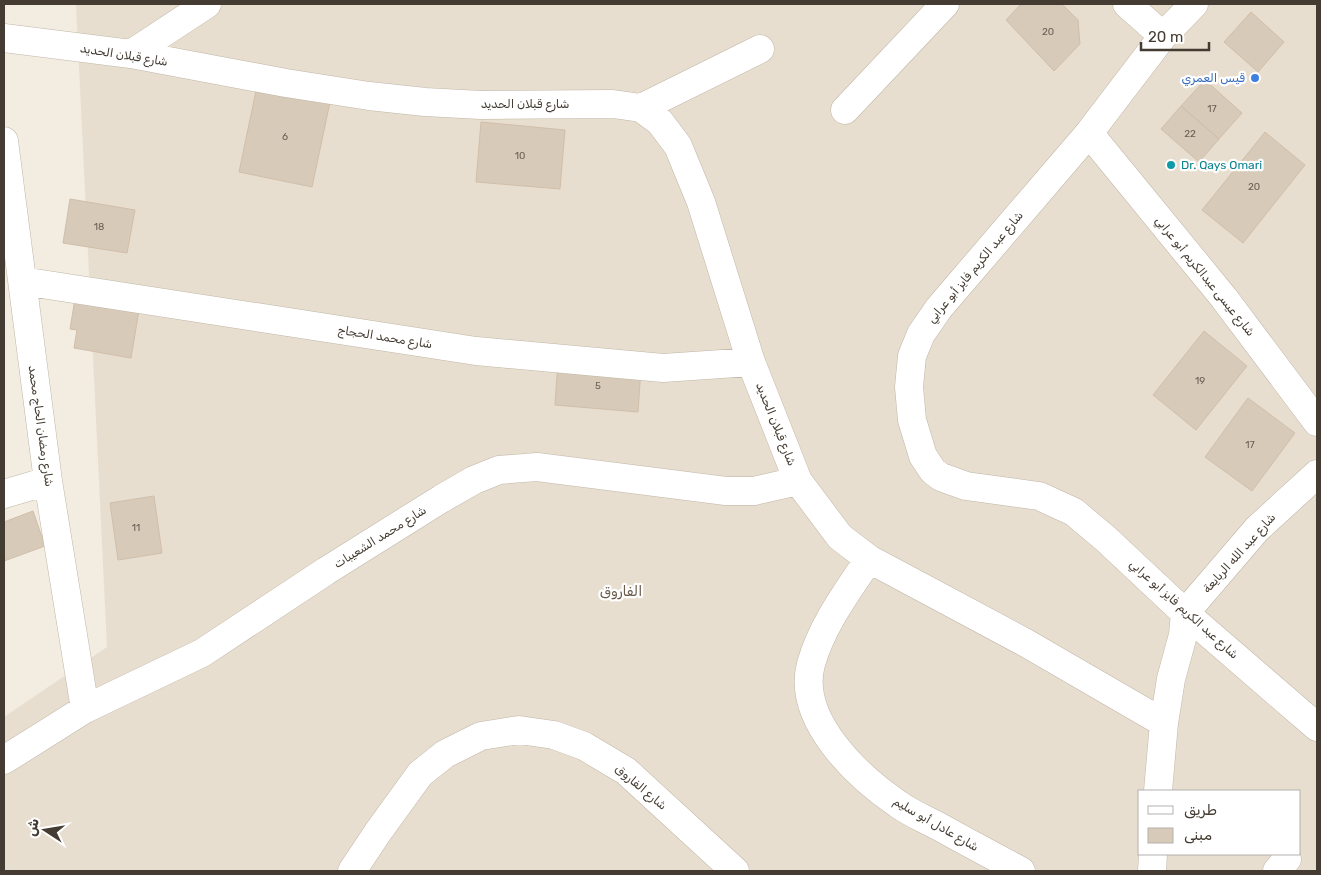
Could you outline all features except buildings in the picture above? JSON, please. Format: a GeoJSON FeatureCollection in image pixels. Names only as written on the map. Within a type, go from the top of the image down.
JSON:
{"type":"FeatureCollection","features":[{"type":"Feature","properties":{"kind":"street"},"geometry":{"type":"LineString","coordinates":[[131,54],[207,4]]}},
{"type":"Feature","properties":{"kind":"street"},"geometry":{"type":"LineString","coordinates":[[845,110],[945,4]]}},
{"type":"Feature","properties":{"kind":"street"},"geometry":{"type":"LineString","coordinates":[[1126,4],[1164,36]]}},
{"type":"Feature","properties":{"kind":"street","name":"شارع عبد الكريم فايز أبو عرابي"},"geometry":{"type":"LineString","coordinates":[[1194,4],[1164,36],[1089,134],[939,308],[922,334],[912,356],[909,387],[912,420],[923,456],[933,471],[941,477],[966,486],[1039,496],[1074,512],[1106,539],[1185,613],[1317,727]]}},
{"type":"Feature","properties":{"kind":"street","name":"شارع قبلان الحديد"},"geometry":{"type":"LineString","coordinates":[[4,38],[131,54],[286,83],[369,96],[481,105],[613,104],[641,108],[660,122],[678,146],[701,202],[751,362],[798,481]]}},
{"type":"Feature","properties":{"kind":"street"},"geometry":{"type":"LineString","coordinates":[[641,108],[760,49]]}},
{"type":"Feature","properties":{"kind":"street","name":"شارع عيسى عبدالكريم أبو عرابي"},"geometry":{"type":"LineString","coordinates":[[1089,134],[1224,298],[1317,422]]}},
{"type":"Feature","properties":{"kind":"street","name":"شارع رمضان الحاج محمد"},"geometry":{"type":"LineString","coordinates":[[4,141],[48,481],[85,709]]}},
{"type":"Feature","properties":{"kind":"street","name":"شارع محمد الحجاج"},"geometry":{"type":"LineString","coordinates":[[22,280],[476,351],[663,368],[751,362]]}},
{"type":"Feature","properties":{"kind":"street","name":"شارع محمد الشعيبات"},"geometry":{"type":"LineString","coordinates":[[4,760],[85,709],[202,653],[326,571],[441,499],[474,480],[499,470],[537,467],[726,491],[754,491],[798,481]]}},
{"type":"Feature","properties":{"kind":"street","name":"شارع عبد الله الربايعة"},"geometry":{"type":"LineString","coordinates":[[1185,613],[1257,528],[1317,474]]}},
{"type":"Feature","properties":{"kind":"street"},"geometry":{"type":"LineString","coordinates":[[4,494],[48,481]]}},
{"type":"Feature","properties":{"kind":"street"},"geometry":{"type":"LineString","coordinates":[[798,481],[840,537],[869,559],[1026,643],[1164,723]]}},
{"type":"Feature","properties":{"kind":"street","name":"شارع عادل أبو سليم"},"geometry":{"type":"LineString","coordinates":[[869,559],[831,616],[811,665],[808,690],[818,721],[838,749],[861,775],[898,805],[1021,871]]}},
{"type":"Feature","properties":{"kind":"street"},"geometry":{"type":"LineString","coordinates":[[1158,790],[1164,723],[1183,635],[1185,613]]}},
{"type":"Feature","properties":{"kind":"street","name":"شارع الفاروق"},"geometry":{"type":"LineString","coordinates":[[352,871],[420,774],[445,754],[481,736],[519,730],[554,735],[584,746],[626,771],[735,871]]}},
{"type":"Feature","properties":{"kind":"street"},"geometry":{"type":"LineString","coordinates":[[1152,871],[1153,855]]}},
{"type":"Feature","properties":{"kind":"shaded area"},"geometry":{"type":"Polygon","coordinates":[[[76,4],[1317,4],[1317,871],[4,871],[4,717],[107,647],[76,4]]]}},
{"type":"Feature","properties":{"kind":"place","name":"قيس العمري"},"geometry":{"type":"Point","coordinates":[1255,78]}},
{"type":"Feature","properties":{"kind":"place","name":"Dr. Qays Omari"},"geometry":{"type":"Point","coordinates":[1171,165]}},
{"type":"Feature","properties":{"kind":"district","name":"الفاروق"},"geometry":{"type":"Point","coordinates":[621,591]}}]}
